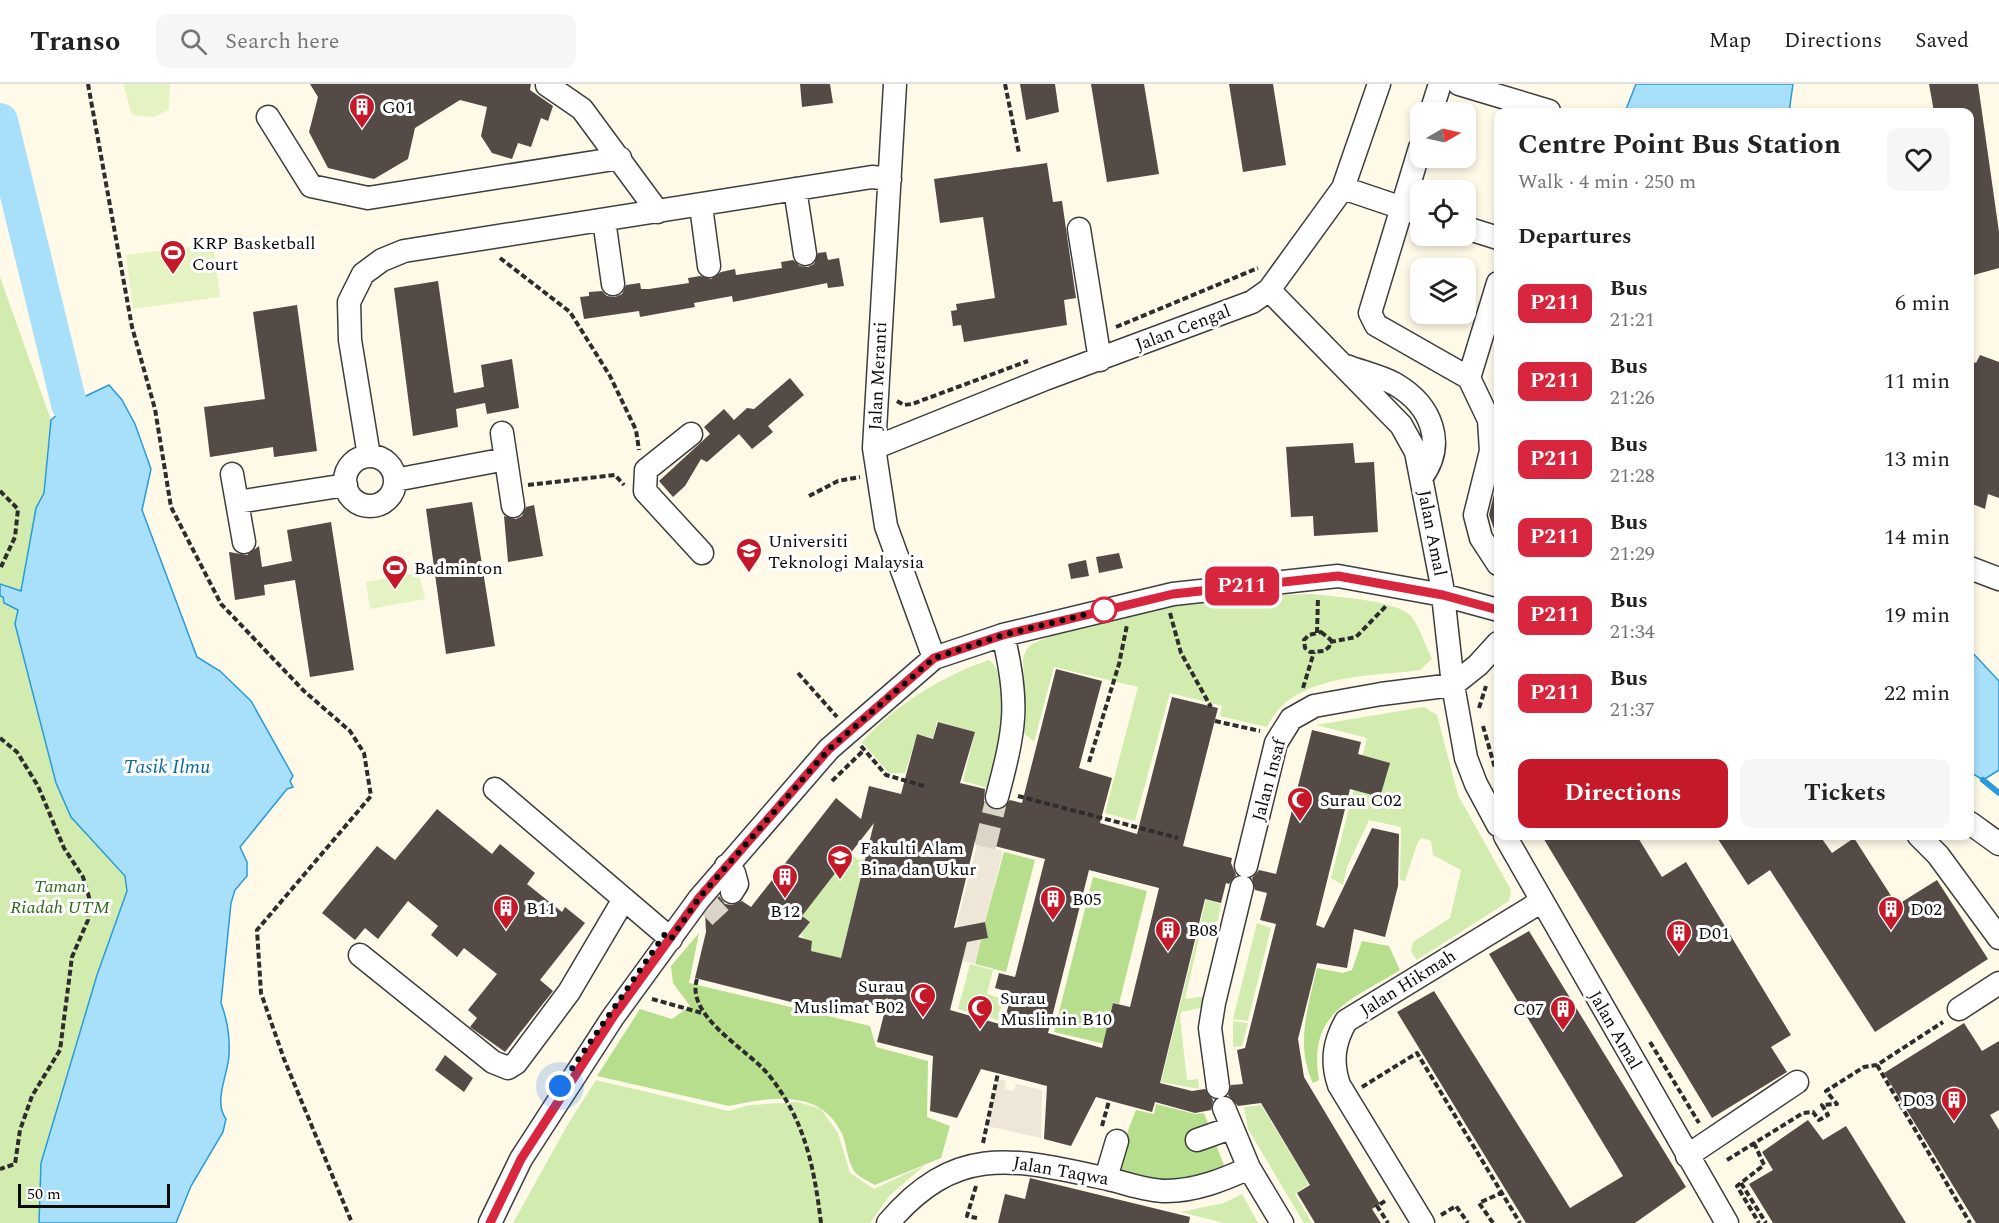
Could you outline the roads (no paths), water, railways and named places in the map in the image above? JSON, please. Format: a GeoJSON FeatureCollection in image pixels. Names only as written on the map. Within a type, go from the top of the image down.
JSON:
{"type":"FeatureCollection","features":[{"type":"Feature","properties":{"kind":"street","name":"Jalan Meranti"},"geometry":{"type":"LineString","coordinates":[[895,84],[874,448],[886,526],[934,658]]}},
{"type":"Feature","properties":{"kind":"street","name":"Jalan Cengal"},"geometry":{"type":"LineString","coordinates":[[874,448],[1252,302],[1269,290],[1343,188],[1379,84]]}},
{"type":"Feature","properties":{"kind":"street"},"geometry":{"type":"LineString","coordinates":[[1434,102],[1440,84]]}},
{"type":"Feature","properties":{"kind":"street"},"geometry":{"type":"LineString","coordinates":[[1459,84],[1551,106]]}},
{"type":"Feature","properties":{"kind":"street"},"geometry":{"type":"LineString","coordinates":[[547,85],[582,110],[658,212]]}},
{"type":"Feature","properties":{"kind":"street"},"geometry":{"type":"LineString","coordinates":[[268,117],[312,186],[368,198],[620,158]]}},
{"type":"Feature","properties":{"kind":"street"},"geometry":{"type":"LineString","coordinates":[[369,456],[350,340],[349,302],[363,274],[382,260],[404,251],[701,206],[872,177],[890,179]]}},
{"type":"Feature","properties":{"kind":"street"},"geometry":{"type":"LineString","coordinates":[[1343,188],[1410,211]]}},
{"type":"Feature","properties":{"kind":"street"},"geometry":{"type":"LineString","coordinates":[[795,189],[805,254]]}},
{"type":"Feature","properties":{"kind":"street"},"geometry":{"type":"LineString","coordinates":[[701,206],[709,266]]}},
{"type":"Feature","properties":{"kind":"street"},"geometry":{"type":"LineString","coordinates":[[1410,214],[1370,314],[1376,325],[1469,378],[1489,420],[1491,450],[1475,515],[1481,538],[1494,558]]}},
{"type":"Feature","properties":{"kind":"street"},"geometry":{"type":"LineString","coordinates":[[604,220],[613,284]]}},
{"type":"Feature","properties":{"kind":"street"},"geometry":{"type":"LineString","coordinates":[[1079,229],[1100,360]]}},
{"type":"Feature","properties":{"kind":"street"},"geometry":{"type":"LineString","coordinates":[[1476,231],[1494,237]]}},
{"type":"Feature","properties":{"kind":"street","name":"Jalan Amal"},"geometry":{"type":"LineString","coordinates":[[1269,290],[1401,425],[1416,452],[1443,595],[1453,685],[1466,758],[1476,784],[1494,818]]}},
{"type":"Feature","properties":{"kind":"street"},"geometry":{"type":"LineString","coordinates":[[1469,378],[1494,296]]}},
{"type":"Feature","properties":{"kind":"street"},"geometry":{"type":"LineString","coordinates":[[502,433],[513,507]]}},
{"type":"Feature","properties":{"kind":"street"},"geometry":{"type":"LineString","coordinates":[[690,434],[646,470],[645,491],[702,553]]}},
{"type":"Feature","properties":{"kind":"street"},"geometry":{"type":"LineString","coordinates":[[369,456],[376,457],[390,465],[395,480],[391,494],[386,500],[373,506],[352,498],[346,484],[346,476],[354,462],[369,456]]}},
{"type":"Feature","properties":{"kind":"street"},"geometry":{"type":"LineString","coordinates":[[395,480],[506,459]]}},
{"type":"Feature","properties":{"kind":"street"},"geometry":{"type":"LineString","coordinates":[[232,474],[244,542]]}},
{"type":"Feature","properties":{"kind":"street"},"geometry":{"type":"LineString","coordinates":[[237,502],[346,484]]}},
{"type":"Feature","properties":{"kind":"street"},"geometry":{"type":"LineString","coordinates":[[1974,570],[1999,579]]}},
{"type":"Feature","properties":{"kind":"street"},"geometry":{"type":"LineString","coordinates":[[643,986],[699,898],[822,756],[934,658],[1003,635],[1173,594],[1338,576],[1443,595],[1494,609]]}},
{"type":"Feature","properties":{"kind":"street"},"geometry":{"type":"LineString","coordinates":[[1003,635],[1013,680],[1015,711],[1007,792]]}},
{"type":"Feature","properties":{"kind":"street"},"geometry":{"type":"LineString","coordinates":[[1453,685],[1478,665],[1494,647]]}},
{"type":"Feature","properties":{"kind":"street","name":"Jalan Insaf"},"geometry":{"type":"LineString","coordinates":[[1282,1223],[1249,1168],[1224,1108],[1210,1028],[1276,743],[1291,720],[1314,706],[1381,694],[1453,685]]}},
{"type":"Feature","properties":{"kind":"street"},"geometry":{"type":"LineString","coordinates":[[495,789],[671,939]]}},
{"type":"Feature","properties":{"kind":"street"},"geometry":{"type":"LineString","coordinates":[[1974,826],[1999,844]]}},
{"type":"Feature","properties":{"kind":"street","name":"Jalan Amal"},"geometry":{"type":"LineString","coordinates":[[1507,840],[1727,1223]]}},
{"type":"Feature","properties":{"kind":"street"},"geometry":{"type":"LineString","coordinates":[[1923,840],[1938,855],[1999,938]]}},
{"type":"Feature","properties":{"kind":"street"},"geometry":{"type":"LineString","coordinates":[[726,866],[736,878],[737,884],[732,892]]}},
{"type":"Feature","properties":{"kind":"street"},"geometry":{"type":"LineString","coordinates":[[360,955],[493,1062],[508,1068],[516,1063],[569,992],[624,899]]}},
{"type":"Feature","properties":{"kind":"street","name":"Jalan Hikmah"},"geometry":{"type":"LineString","coordinates":[[1431,1220],[1339,1085],[1335,1073],[1336,1038],[1346,1021],[1542,902]]}},
{"type":"Feature","properties":{"kind":"street"},"geometry":{"type":"LineString","coordinates":[[490,1223],[521,1159],[613,1017],[705,917]]}},
{"type":"Feature","properties":{"kind":"street"},"geometry":{"type":"LineString","coordinates":[[1953,1014],[1997,988]]}},
{"type":"Feature","properties":{"kind":"street"},"geometry":{"type":"LineString","coordinates":[[1687,1156],[1797,1082]]}},
{"type":"Feature","properties":{"kind":"street"},"geometry":{"type":"LineString","coordinates":[[1197,1140],[1224,1108]]}},
{"type":"Feature","properties":{"kind":"street"},"geometry":{"type":"LineString","coordinates":[[1106,1178],[1117,1141]]}},
{"type":"Feature","properties":{"kind":"street","name":"Jalan Taqwa"},"geometry":{"type":"LineString","coordinates":[[888,1223],[940,1176],[986,1162],[1014,1161],[1164,1191],[1196,1188],[1249,1168]]}},
{"type":"Feature","properties":{"kind":"water"},"geometry":{"type":"Polygon","coordinates":[[[1636,84],[1793,84],[1790,108],[1627,108],[1636,84]]]}},
{"type":"Feature","properties":{"kind":"water","name":"Tasik Ilmu"},"geometry":{"type":"Polygon","coordinates":[[[109,385],[122,400],[135,424],[151,469],[142,510],[197,657],[220,671],[251,701],[293,776],[290,781],[293,787],[287,789],[240,847],[247,862],[247,876],[235,890],[231,903],[221,1003],[229,1042],[228,1063],[221,1096],[222,1112],[226,1119],[223,1132],[191,1186],[176,1223],[39,1223],[41,1163],[97,975],[127,891],[125,876],[71,817],[56,783],[15,624],[18,610],[4,603],[3,597],[0,596],[0,584],[21,591],[36,508],[44,493],[51,420],[69,404],[109,385]]]}},
{"type":"Feature","properties":{"kind":"water"},"geometry":{"type":"Polygon","coordinates":[[[1974,654],[1999,681],[1999,770],[1983,780],[1974,774],[1974,654]]]}},
{"type":"Feature","properties":{"kind":"waterway"},"geometry":{"type":"LineString","coordinates":[[0,121],[69,404]]}},
{"type":"Feature","properties":{"kind":"waterway"},"geometry":{"type":"LineString","coordinates":[[1983,780],[1999,793]]}},
{"type":"Feature","properties":{"kind":"tunnel"},"geometry":{"type":"LineString","coordinates":[[985,847],[997,797]]}},
{"type":"Feature","properties":{"kind":"tunnel"},"geometry":{"type":"LineString","coordinates":[[705,917],[732,892]]}},
{"type":"Feature","properties":{"kind":"place","name":"G01"},"geometry":{"type":"Point","coordinates":[362,130]}},
{"type":"Feature","properties":{"kind":"place","name":"KRP Basketball Court"},"geometry":{"type":"Point","coordinates":[173,276]}},
{"type":"Feature","properties":{"kind":"place","name":"Universiti Teknologi Malaysia"},"geometry":{"type":"Point","coordinates":[749,574]}},
{"type":"Feature","properties":{"kind":"place","name":"Badminton"},"geometry":{"type":"Point","coordinates":[395,591]}},
{"type":"Feature","properties":{"kind":"place","name":"Surau C02"},"geometry":{"type":"Point","coordinates":[1300,823]}},
{"type":"Feature","properties":{"kind":"place","name":"Fakulti Alam Bina dan Ukur"},"geometry":{"type":"Point","coordinates":[840,881]}},
{"type":"Feature","properties":{"kind":"place","name":"B12"},"geometry":{"type":"Point","coordinates":[785,900]}},
{"type":"Feature","properties":{"kind":"place","name":"B05"},"geometry":{"type":"Point","coordinates":[1053,922]}},
{"type":"Feature","properties":{"kind":"place","name":"B11"},"geometry":{"type":"Point","coordinates":[506,931]}},
{"type":"Feature","properties":{"kind":"place","name":"D02"},"geometry":{"type":"Point","coordinates":[1891,932]}},
{"type":"Feature","properties":{"kind":"place","name":"B08"},"geometry":{"type":"Point","coordinates":[1168,953]}},
{"type":"Feature","properties":{"kind":"place","name":"D01"},"geometry":{"type":"Point","coordinates":[1679,956]}},
{"type":"Feature","properties":{"kind":"place","name":"Surau Muslimat B02"},"geometry":{"type":"Point","coordinates":[923,1019]}},
{"type":"Feature","properties":{"kind":"place","name":"Surau Muslimin B10"},"geometry":{"type":"Point","coordinates":[980,1031]}},
{"type":"Feature","properties":{"kind":"place","name":"C07"},"geometry":{"type":"Point","coordinates":[1563,1032]}},
{"type":"Feature","properties":{"kind":"place","name":"D03"},"geometry":{"type":"Point","coordinates":[1954,1123]}},
{"type":"Feature","properties":{"kind":"park label","name":"Taman Riadah UTM"},"geometry":{"type":"Point","coordinates":[60,896]}}]}
